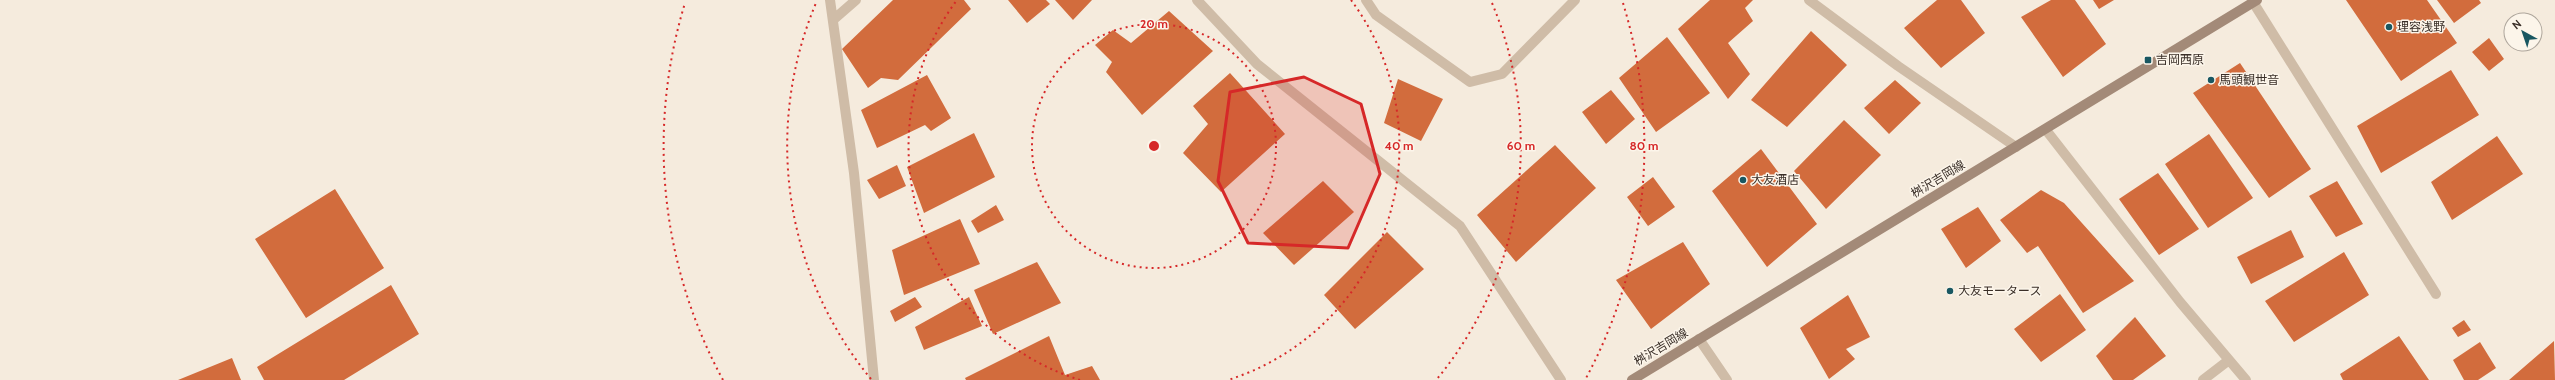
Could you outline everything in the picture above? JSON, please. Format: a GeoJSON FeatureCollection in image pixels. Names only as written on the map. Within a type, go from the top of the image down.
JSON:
{"type":"FeatureCollection","features":[{"type":"Feature","properties":{"kind":"main road","name":"桝沢吉岡線"},"geometry":{"type":"LineString","coordinates":[[1632,380],[2046,130],[2255,1]]}},
{"type":"Feature","properties":{"kind":"street"},"geometry":{"type":"LineString","coordinates":[[830,0],[854,172],[874,380]]}},
{"type":"Feature","properties":{"kind":"street"},"geometry":{"type":"LineString","coordinates":[[833,20],[856,0]]}},
{"type":"Feature","properties":{"kind":"street"},"geometry":{"type":"LineString","coordinates":[[1197,0],[1256,64],[1460,226],[1561,380]]}},
{"type":"Feature","properties":{"kind":"street"},"geometry":{"type":"LineString","coordinates":[[1366,0],[1376,15],[1470,82],[1502,74],[1575,0]]}},
{"type":"Feature","properties":{"kind":"street"},"geometry":{"type":"LineString","coordinates":[[1809,0],[1898,66],[2016,147]]}},
{"type":"Feature","properties":{"kind":"street"},"geometry":{"type":"LineString","coordinates":[[2255,1],[2436,294]]}},
{"type":"Feature","properties":{"kind":"street"},"geometry":{"type":"LineString","coordinates":[[2046,130],[2180,302],[2246,380]]}},
{"type":"Feature","properties":{"kind":"street"},"geometry":{"type":"LineString","coordinates":[[1699,339],[1727,380]]}},
{"type":"Feature","properties":{"kind":"street"},"geometry":{"type":"LineString","coordinates":[[2203,380],[2229,360]]}},
{"type":"Feature","properties":{"kind":"highlighted area"},"geometry":{"type":"Polygon","coordinates":[[[1304,77],[1361,104],[1380,174],[1348,248],[1248,243],[1218,181],[1230,92],[1304,77]]]}},
{"type":"Feature","properties":{"kind":"building"},"geometry":{"type":"Polygon","coordinates":[[[893,0],[964,0],[971,9],[898,80],[881,78],[868,88],[842,49],[893,0]]]}},
{"type":"Feature","properties":{"kind":"building"},"geometry":{"type":"Polygon","coordinates":[[[1008,0],[1046,0],[1050,4],[1027,23],[1008,0]]]}},
{"type":"Feature","properties":{"kind":"building"},"geometry":{"type":"Polygon","coordinates":[[[1055,0],[1092,0],[1073,20],[1055,0]]]}},
{"type":"Feature","properties":{"kind":"building"},"geometry":{"type":"Polygon","coordinates":[[[1710,0],[1753,0],[1745,8],[1753,21],[1728,43],[1750,74],[1728,99],[1678,29],[1710,0]]]}},
{"type":"Feature","properties":{"kind":"building"},"geometry":{"type":"Polygon","coordinates":[[[1937,0],[1961,0],[1985,33],[1941,68],[1904,28],[1937,0]]]}},
{"type":"Feature","properties":{"kind":"building"},"geometry":{"type":"Polygon","coordinates":[[[2051,0],[2075,0],[2106,44],[2063,77],[2021,17],[2051,0]]]}},
{"type":"Feature","properties":{"kind":"building"},"geometry":{"type":"Polygon","coordinates":[[[2093,0],[2114,0],[2099,9],[2093,0]]]}},
{"type":"Feature","properties":{"kind":"building"},"geometry":{"type":"Polygon","coordinates":[[[2346,0],[2427,0],[2457,43],[2401,81],[2346,0]]]}},
{"type":"Feature","properties":{"kind":"building"},"geometry":{"type":"Polygon","coordinates":[[[2437,0],[2479,0],[2481,3],[2454,23],[2437,0]]]}},
{"type":"Feature","properties":{"kind":"building"},"geometry":{"type":"Polygon","coordinates":[[[1169,11],[1213,51],[1142,115],[1106,72],[1112,62],[1095,45],[1113,30],[1131,43],[1169,11]]]}},
{"type":"Feature","properties":{"kind":"building"},"geometry":{"type":"Polygon","coordinates":[[[1811,31],[1847,65],[1787,127],[1751,100],[1811,31]]]}},
{"type":"Feature","properties":{"kind":"building"},"geometry":{"type":"Polygon","coordinates":[[[1667,37],[1710,93],[1656,132],[1619,78],[1667,37]]]}},
{"type":"Feature","properties":{"kind":"building"},"geometry":{"type":"Polygon","coordinates":[[[2489,38],[2504,59],[2489,71],[2472,52],[2489,38]]]}},
{"type":"Feature","properties":{"kind":"building"},"geometry":{"type":"Polygon","coordinates":[[[2240,63],[2311,169],[2269,198],[2193,93],[2240,63]]]}},
{"type":"Feature","properties":{"kind":"building"},"geometry":{"type":"Polygon","coordinates":[[[2451,70],[2479,115],[2381,173],[2357,126],[2451,70]]]}},
{"type":"Feature","properties":{"kind":"building"},"geometry":{"type":"Polygon","coordinates":[[[1230,73],[1285,134],[1221,192],[1183,153],[1208,124],[1193,106],[1230,73]]]}},
{"type":"Feature","properties":{"kind":"building"},"geometry":{"type":"Polygon","coordinates":[[[927,75],[951,118],[931,131],[925,125],[877,148],[861,110],[927,75]]]}},
{"type":"Feature","properties":{"kind":"building"},"geometry":{"type":"Polygon","coordinates":[[[1398,79],[1443,99],[1421,141],[1384,123],[1398,79]]]}},
{"type":"Feature","properties":{"kind":"building"},"geometry":{"type":"Polygon","coordinates":[[[1895,80],[1921,103],[1889,134],[1864,108],[1895,80]]]}},
{"type":"Feature","properties":{"kind":"building"},"geometry":{"type":"Polygon","coordinates":[[[1611,90],[1635,119],[1606,144],[1582,112],[1611,90]]]}},
{"type":"Feature","properties":{"kind":"building"},"geometry":{"type":"Polygon","coordinates":[[[1844,120],[1881,155],[1826,209],[1794,171],[1844,120]]]}},
{"type":"Feature","properties":{"kind":"building"},"geometry":{"type":"Polygon","coordinates":[[[974,133],[995,177],[924,213],[907,167],[974,133]]]}},
{"type":"Feature","properties":{"kind":"building"},"geometry":{"type":"Polygon","coordinates":[[[2209,134],[2253,198],[2208,228],[2165,164],[2209,134]]]}},
{"type":"Feature","properties":{"kind":"building"},"geometry":{"type":"Polygon","coordinates":[[[2497,136],[2523,174],[2452,220],[2431,182],[2497,136]]]}},
{"type":"Feature","properties":{"kind":"building"},"geometry":{"type":"Polygon","coordinates":[[[1555,145],[1596,188],[1516,262],[1477,215],[1555,145]]]}},
{"type":"Feature","properties":{"kind":"building"},"geometry":{"type":"Polygon","coordinates":[[[1761,149],[1817,224],[1767,267],[1712,191],[1761,149]]]}},
{"type":"Feature","properties":{"kind":"building"},"geometry":{"type":"Polygon","coordinates":[[[897,165],[906,186],[879,199],[867,180],[897,165]]]}},
{"type":"Feature","properties":{"kind":"building"},"geometry":{"type":"Polygon","coordinates":[[[2158,173],[2199,229],[2159,255],[2119,199],[2158,173]]]}},
{"type":"Feature","properties":{"kind":"building"},"geometry":{"type":"Polygon","coordinates":[[[1653,177],[1675,207],[1648,226],[1627,197],[1653,177]]]}},
{"type":"Feature","properties":{"kind":"building"},"geometry":{"type":"Polygon","coordinates":[[[1323,181],[1354,212],[1294,265],[1263,233],[1323,181]]]}},
{"type":"Feature","properties":{"kind":"building"},"geometry":{"type":"Polygon","coordinates":[[[2337,181],[2363,224],[2336,237],[2309,196],[2337,181]]]}},
{"type":"Feature","properties":{"kind":"building"},"geometry":{"type":"Polygon","coordinates":[[[335,189],[384,268],[306,318],[255,239],[335,189]]]}},
{"type":"Feature","properties":{"kind":"building"},"geometry":{"type":"Polygon","coordinates":[[[2041,190],[2064,203],[2134,281],[2083,313],[2038,246],[2027,253],[2000,220],[2041,190]]]}},
{"type":"Feature","properties":{"kind":"building"},"geometry":{"type":"Polygon","coordinates":[[[996,205],[1004,220],[978,233],[971,221],[996,205]]]}},
{"type":"Feature","properties":{"kind":"building"},"geometry":{"type":"Polygon","coordinates":[[[1978,207],[2001,241],[1966,268],[1941,229],[1978,207]]]}},
{"type":"Feature","properties":{"kind":"building"},"geometry":{"type":"Polygon","coordinates":[[[960,219],[980,264],[904,295],[892,250],[960,219]]]}},
{"type":"Feature","properties":{"kind":"building"},"geometry":{"type":"Polygon","coordinates":[[[2291,230],[2304,257],[2251,284],[2237,257],[2291,230]]]}},
{"type":"Feature","properties":{"kind":"building"},"geometry":{"type":"Polygon","coordinates":[[[1387,232],[1424,269],[1355,329],[1324,295],[1387,232]]]}},
{"type":"Feature","properties":{"kind":"building"},"geometry":{"type":"Polygon","coordinates":[[[1683,242],[1710,284],[1651,329],[1616,280],[1683,242]]]}},
{"type":"Feature","properties":{"kind":"building"},"geometry":{"type":"Polygon","coordinates":[[[2344,252],[2369,295],[2294,342],[2265,301],[2344,252]]]}},
{"type":"Feature","properties":{"kind":"building"},"geometry":{"type":"Polygon","coordinates":[[[1037,262],[1061,303],[993,334],[974,290],[1037,262]]]}},
{"type":"Feature","properties":{"kind":"building"},"geometry":{"type":"Polygon","coordinates":[[[391,285],[419,334],[344,380],[264,380],[257,367],[391,285]]]}},
{"type":"Feature","properties":{"kind":"building"},"geometry":{"type":"Polygon","coordinates":[[[2060,294],[2086,330],[2041,362],[2014,329],[2060,294]]]}},
{"type":"Feature","properties":{"kind":"building"},"geometry":{"type":"Polygon","coordinates":[[[1848,295],[1870,337],[1846,349],[1855,359],[1829,379],[1800,328],[1848,295]]]}},
{"type":"Feature","properties":{"kind":"building"},"geometry":{"type":"Polygon","coordinates":[[[915,297],[922,307],[895,322],[890,311],[915,297]]]}},
{"type":"Feature","properties":{"kind":"building"},"geometry":{"type":"Polygon","coordinates":[[[969,297],[982,326],[924,350],[915,327],[969,297]]]}},
{"type":"Feature","properties":{"kind":"building"},"geometry":{"type":"Polygon","coordinates":[[[2135,317],[2166,356],[2133,380],[2113,380],[2096,356],[2135,317]]]}},
{"type":"Feature","properties":{"kind":"building"},"geometry":{"type":"Polygon","coordinates":[[[2464,320],[2471,330],[2458,337],[2452,328],[2464,320]]]}},
{"type":"Feature","properties":{"kind":"building"},"geometry":{"type":"Polygon","coordinates":[[[1049,336],[1065,375],[1092,366],[1100,380],[966,380],[965,378],[1049,336]]]}},
{"type":"Feature","properties":{"kind":"building"},"geometry":{"type":"Polygon","coordinates":[[[2399,336],[2429,380],[2343,380],[2340,374],[2399,336]]]}},
{"type":"Feature","properties":{"kind":"building"},"geometry":{"type":"Polygon","coordinates":[[[2554,341],[2555,380],[2509,380],[2554,341]]]}},
{"type":"Feature","properties":{"kind":"building"},"geometry":{"type":"Polygon","coordinates":[[[2480,342],[2496,368],[2478,380],[2464,380],[2453,360],[2480,342]]]}},
{"type":"Feature","properties":{"kind":"building"},"geometry":{"type":"Polygon","coordinates":[[[232,358],[241,380],[178,380],[232,358]]]}},
{"type":"Feature","properties":{"kind":"place","name":"理容浅野"},"geometry":{"type":"Point","coordinates":[2389,27]}},
{"type":"Feature","properties":{"kind":"place","name":"吉岡西原"},"geometry":{"type":"Point","coordinates":[2148,60]}},
{"type":"Feature","properties":{"kind":"place","name":"馬頭観世音"},"geometry":{"type":"Point","coordinates":[2211,80]}},
{"type":"Feature","properties":{"kind":"place","name":"大友酒店"},"geometry":{"type":"Point","coordinates":[1743,180]}},
{"type":"Feature","properties":{"kind":"place","name":"大友モータース"},"geometry":{"type":"Point","coordinates":[1950,291]}}]}
